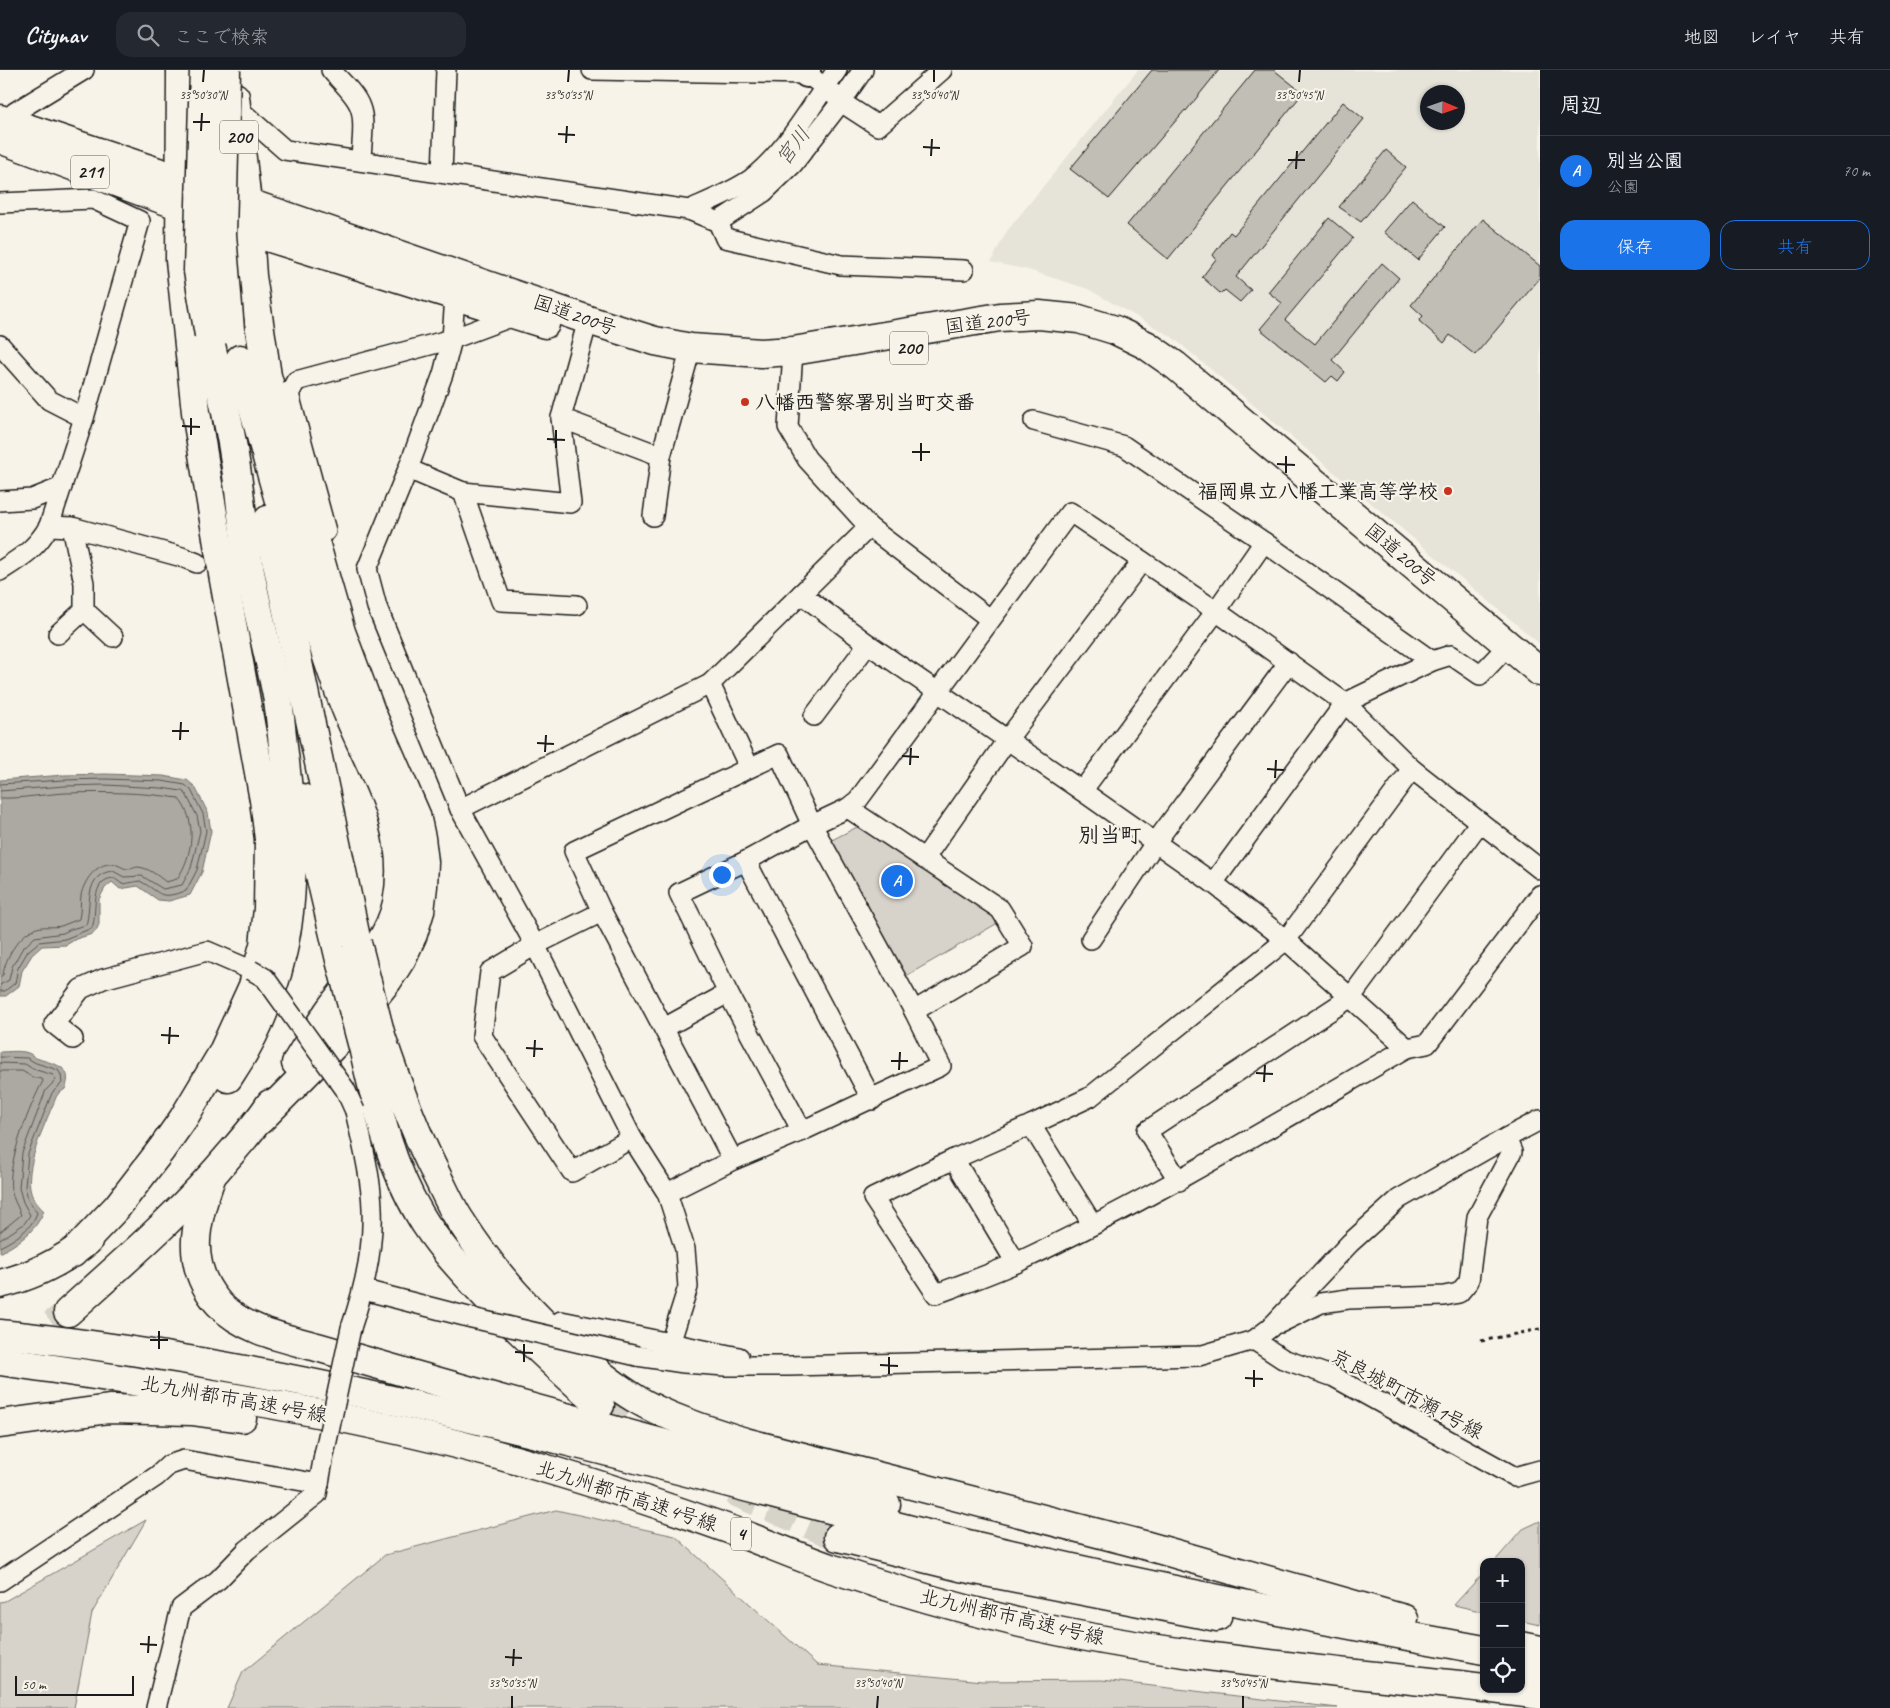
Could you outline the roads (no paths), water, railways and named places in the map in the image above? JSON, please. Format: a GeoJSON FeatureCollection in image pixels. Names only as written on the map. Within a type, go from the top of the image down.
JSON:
{"type":"FeatureCollection","features":[{"type":"Feature","properties":{"kind":"highway"},"geometry":{"type":"LineString","coordinates":[[73,1252],[116,1207],[161,1150],[183,1119],[222,1054],[253,986],[264,945],[268,910],[269,839],[264,800],[196,412],[180,260],[181,70]]}},
{"type":"Feature","properties":{"kind":"highway"},"geometry":{"type":"LineString","coordinates":[[204,70],[198,271],[219,332],[240,359],[278,497],[319,634],[351,720],[388,804],[396,827],[400,853],[397,904],[388,928],[376,948],[328,1012],[260,1120]]}},
{"type":"Feature","properties":{"kind":"highway"},"geometry":{"type":"LineString","coordinates":[[0,1284],[48,1268],[98,1233],[121,1210],[215,1098],[237,1066],[269,1003],[288,926],[292,888],[292,850],[288,790],[278,701],[251,575],[219,332],[226,70]]}},
{"type":"Feature","properties":{"kind":"highway","name":"200"},"geometry":{"type":"LineString","coordinates":[[236,70],[235,106],[247,203],[248,231]]}},
{"type":"Feature","properties":{"kind":"highway","name":"211"},"geometry":{"type":"LineString","coordinates":[[2,127],[179,192]]}},
{"type":"Feature","properties":{"kind":"highway","name":"国道200号"},"geometry":{"type":"LineString","coordinates":[[179,192],[247,203],[518,306],[586,328],[648,356],[689,356],[724,366],[1002,334],[1037,333],[1076,338],[1112,350],[1141,363],[1170,381],[1540,692]]}},
{"type":"Feature","properties":{"kind":"highway","name":"国道200号"},"geometry":{"type":"LineString","coordinates":[[179,192],[248,231],[455,296],[518,306]]}},
{"type":"Feature","properties":{"kind":"highway"},"geometry":{"type":"LineString","coordinates":[[68,1312],[169,1222],[211,1178],[260,1120],[345,1034],[388,980],[402,958],[413,934],[420,911],[424,886],[422,838],[416,815],[371,712],[341,632],[280,428],[267,376],[257,317],[248,231]]}},
{"type":"Feature","properties":{"kind":"highway","name":"国道200号"},"geometry":{"type":"LineString","coordinates":[[793,358],[1000,317],[1039,315],[1079,319],[1115,330],[1146,345],[1176,366],[1540,672]]}},
{"type":"Feature","properties":{"kind":"highway"},"geometry":{"type":"LineString","coordinates":[[240,359],[264,499],[348,951]]}},
{"type":"Feature","properties":{"kind":"highway"},"geometry":{"type":"LineString","coordinates":[[251,575],[372,1043],[389,1148],[420,1215],[443,1248],[495,1307],[600,1405]]}},
{"type":"Feature","properties":{"kind":"highway"},"geometry":{"type":"LineString","coordinates":[[372,1043],[461,1222],[486,1258],[509,1286],[547,1326],[607,1380],[637,1400],[693,1425],[745,1442],[1144,1545],[1394,1617],[1480,1636]]}},
{"type":"Feature","properties":{"kind":"highway"},"geometry":{"type":"LineString","coordinates":[[0,1265],[33,1256],[63,1238],[86,1218],[107,1197],[204,1083]]}},
{"type":"Feature","properties":{"kind":"highway"},"geometry":{"type":"LineString","coordinates":[[211,1178],[201,1205],[195,1231],[196,1259],[204,1282],[219,1303],[236,1318],[259,1329],[442,1384],[945,1521],[1105,1567],[1166,1587]]}},
{"type":"Feature","properties":{"kind":"highway","name":"北九州都市高速4号線"},"geometry":{"type":"LineString","coordinates":[[0,1334],[204,1363],[419,1407],[944,1538],[1328,1622],[1480,1649]]}},
{"type":"Feature","properties":{"kind":"highway","name":"北九州都市高速4号線"},"geometry":{"type":"LineString","coordinates":[[0,1360],[300,1410],[406,1432],[488,1452],[598,1484],[661,1505],[831,1568],[945,1604],[1023,1624],[1178,1651],[1480,1688]]}},
{"type":"Feature","properties":{"kind":"highway"},"geometry":{"type":"LineString","coordinates":[[0,1424],[109,1409],[192,1411],[488,1452]]}},
{"type":"Feature","properties":{"kind":"highway"},"geometry":{"type":"LineString","coordinates":[[838,1537],[960,1567],[1480,1664]]}},
{"type":"Feature","properties":{"kind":"highway"},"geometry":{"type":"LineString","coordinates":[[1525,1647],[1540,1650]]}},
{"type":"Feature","properties":{"kind":"highway"},"geometry":{"type":"LineString","coordinates":[[1525,1658],[1540,1660]]}},
{"type":"Feature","properties":{"kind":"highway"},"geometry":{"type":"LineString","coordinates":[[1525,1672],[1540,1675]]}},
{"type":"Feature","properties":{"kind":"highway"},"geometry":{"type":"LineString","coordinates":[[1524,1693],[1540,1695]]}},
{"type":"Feature","properties":{"kind":"street"},"geometry":{"type":"LineString","coordinates":[[2,127],[15,112],[84,70]]}},
{"type":"Feature","properties":{"kind":"street"},"geometry":{"type":"LineString","coordinates":[[331,70],[360,107],[362,124],[361,161]]}},
{"type":"Feature","properties":{"kind":"street"},"geometry":{"type":"LineString","coordinates":[[442,173],[446,70]]}},
{"type":"Feature","properties":{"kind":"street"},"geometry":{"type":"LineString","coordinates":[[592,70],[685,71],[824,87],[878,126],[942,70]]}},
{"type":"Feature","properties":{"kind":"street"},"geometry":{"type":"LineString","coordinates":[[689,210],[730,191],[751,178],[782,149],[837,70]]}},
{"type":"Feature","properties":{"kind":"street"},"geometry":{"type":"LineString","coordinates":[[718,222],[764,192],[792,164],[824,87],[863,70]]}},
{"type":"Feature","properties":{"kind":"street"},"geometry":{"type":"LineString","coordinates":[[235,106],[285,150],[689,210],[718,222],[725,238],[841,264],[964,270]]}},
{"type":"Feature","properties":{"kind":"street"},"geometry":{"type":"LineString","coordinates":[[0,203],[93,199],[140,221],[84,418],[49,526],[41,541],[24,556],[0,571]]}},
{"type":"Feature","properties":{"kind":"street"},"geometry":{"type":"LineString","coordinates":[[455,296],[452,338],[443,374],[368,569],[377,607],[460,810],[535,945],[632,1138],[667,1193],[685,1249],[688,1287],[670,1344]]}},
{"type":"Feature","properties":{"kind":"street"},"geometry":{"type":"LineString","coordinates":[[326,531],[289,394],[296,381],[452,338],[518,306]]}},
{"type":"Feature","properties":{"kind":"street"},"geometry":{"type":"LineString","coordinates":[[408,469],[463,492],[571,503],[561,418],[586,328]]}},
{"type":"Feature","properties":{"kind":"street"},"geometry":{"type":"LineString","coordinates":[[0,345],[49,400],[84,418]]}},
{"type":"Feature","properties":{"kind":"street"},"geometry":{"type":"LineString","coordinates":[[653,516],[660,456],[689,356]]}},
{"type":"Feature","properties":{"kind":"street"},"geometry":{"type":"LineString","coordinates":[[793,358],[788,427],[808,459],[869,527],[990,618]]}},
{"type":"Feature","properties":{"kind":"street"},"geometry":{"type":"LineString","coordinates":[[561,418],[660,456]]}},
{"type":"Feature","properties":{"kind":"street"},"geometry":{"type":"LineString","coordinates":[[1034,421],[1124,446],[1432,660]]}},
{"type":"Feature","properties":{"kind":"street"},"geometry":{"type":"LineString","coordinates":[[0,500],[32,499],[62,487]]}},
{"type":"Feature","properties":{"kind":"street"},"geometry":{"type":"LineString","coordinates":[[463,492],[501,601],[578,605]]}},
{"type":"Feature","properties":{"kind":"street"},"geometry":{"type":"LineString","coordinates":[[802,1131],[728,993],[679,893],[746,861],[812,825],[848,808],[858,800],[990,618],[1070,512],[1290,662],[1345,703],[1412,769],[1540,869]]}},
{"type":"Feature","properties":{"kind":"street"},"geometry":{"type":"LineString","coordinates":[[49,526],[72,528],[182,556],[197,563]]}},
{"type":"Feature","properties":{"kind":"street"},"geometry":{"type":"LineString","coordinates":[[460,810],[710,684],[869,527]]}},
{"type":"Feature","properties":{"kind":"street"},"geometry":{"type":"LineString","coordinates":[[72,528],[84,583],[84,610],[113,637]]}},
{"type":"Feature","properties":{"kind":"street"},"geometry":{"type":"LineString","coordinates":[[1082,791],[1216,611],[1264,542]]}},
{"type":"Feature","properties":{"kind":"street"},"geometry":{"type":"LineString","coordinates":[[924,859],[1007,740],[1142,561]]}},
{"type":"Feature","properties":{"kind":"street"},"geometry":{"type":"LineString","coordinates":[[801,594],[868,644],[1213,883],[1286,940],[1407,1048]]}},
{"type":"Feature","properties":{"kind":"street"},"geometry":{"type":"LineString","coordinates":[[58,634],[84,610]]}},
{"type":"Feature","properties":{"kind":"street"},"geometry":{"type":"LineString","coordinates":[[814,716],[868,644]]}},
{"type":"Feature","properties":{"kind":"street"},"geometry":{"type":"LineString","coordinates":[[1213,883],[1345,703],[1432,660],[1451,655],[1480,675],[1498,656]]}},
{"type":"Feature","properties":{"kind":"street"},"geometry":{"type":"LineString","coordinates":[[1091,940],[1154,843],[1290,662]]}},
{"type":"Feature","properties":{"kind":"street"},"geometry":{"type":"LineString","coordinates":[[710,684],[749,767]]}},
{"type":"Feature","properties":{"kind":"street"},"geometry":{"type":"LineString","coordinates":[[667,1193],[733,1160],[872,1100],[941,1066],[914,1011],[812,825],[779,754],[574,850],[602,912],[733,1160]]}},
{"type":"Feature","properties":{"kind":"street"},"geometry":{"type":"LineString","coordinates":[[1412,769],[1286,940],[1090,1097],[873,1198],[936,1294],[1016,1263],[1093,1225],[1178,1181],[1407,1048],[1427,1044],[1540,895]]}},
{"type":"Feature","properties":{"kind":"street"},"geometry":{"type":"LineString","coordinates":[[848,808],[1000,909],[1022,946],[914,1011]]}},
{"type":"Feature","properties":{"kind":"street"},"geometry":{"type":"LineString","coordinates":[[1178,1181],[1146,1131],[1351,997],[1480,822]]}},
{"type":"Feature","properties":{"kind":"street"},"geometry":{"type":"LineString","coordinates":[[746,861],[872,1100]]}},
{"type":"Feature","properties":{"kind":"street"},"geometry":{"type":"LineString","coordinates":[[602,912],[535,945],[490,972],[482,1036],[572,1172],[632,1138]]}},
{"type":"Feature","properties":{"kind":"street"},"geometry":{"type":"LineString","coordinates":[[73,1039],[54,1024],[81,989],[103,979],[207,951],[251,970],[264,978],[345,1089],[355,1111],[367,1167],[372,1209],[371,1235],[364,1290],[351,1328],[317,1494],[247,1550],[218,1580],[181,1608],[156,1708]]}},
{"type":"Feature","properties":{"kind":"street"},"geometry":{"type":"LineString","coordinates":[[664,1028],[728,993]]}},
{"type":"Feature","properties":{"kind":"street"},"geometry":{"type":"LineString","coordinates":[[364,1290],[472,1318],[637,1356],[684,1363],[725,1366],[789,1366],[1199,1356],[1254,1340],[1270,1328],[1350,1243],[1399,1199],[1540,1120]]}},
{"type":"Feature","properties":{"kind":"street"},"geometry":{"type":"LineString","coordinates":[[1031,1125],[1093,1225]]}},
{"type":"Feature","properties":{"kind":"street"},"geometry":{"type":"LineString","coordinates":[[1270,1328],[1321,1303],[1444,1296],[1459,1293],[1469,1281],[1477,1217],[1512,1152],[1506,1138]]}},
{"type":"Feature","properties":{"kind":"street"},"geometry":{"type":"LineString","coordinates":[[954,1159],[1016,1263]]}},
{"type":"Feature","properties":{"kind":"street"},"geometry":{"type":"LineString","coordinates":[[561,1320],[670,1344],[789,1366]]}},
{"type":"Feature","properties":{"kind":"street","name":"京良城町市瀬1号線"},"geometry":{"type":"LineString","coordinates":[[1254,1340],[1283,1359],[1334,1377],[1515,1477],[1540,1470]]}},
{"type":"Feature","properties":{"kind":"street"},"geometry":{"type":"LineString","coordinates":[[0,1581],[149,1481],[169,1465],[184,1460],[319,1484]]}},
{"type":"Feature","properties":{"kind":"water"},"geometry":{"type":"Polygon","coordinates":[[[106,774],[163,776],[187,780],[195,787],[208,813],[211,831],[202,872],[190,895],[169,901],[158,900],[138,886],[120,889],[112,882],[105,888],[99,899],[99,924],[96,931],[66,945],[42,946],[32,955],[22,971],[19,986],[6,996],[0,996],[0,780],[106,774]]]}},
{"type":"Feature","properties":{"kind":"water"},"geometry":{"type":"Polygon","coordinates":[[[0,1052],[25,1052],[61,1067],[67,1075],[67,1081],[65,1089],[57,1095],[38,1141],[31,1166],[31,1191],[35,1200],[44,1211],[36,1225],[26,1236],[0,1253],[0,1052]]]}},
{"type":"Feature","properties":{"kind":"waterway","name":"宮川"},"geometry":{"type":"LineString","coordinates":[[797,142],[849,70]]}},
{"type":"Feature","properties":{"kind":"tunnel"},"geometry":{"type":"LineString","coordinates":[[20,1350],[68,1312]]}},
{"type":"Feature","properties":{"kind":"tunnel"},"geometry":{"type":"LineString","coordinates":[[600,1405],[647,1438]]}},
{"type":"Feature","properties":{"kind":"tunnel"},"geometry":{"type":"LineString","coordinates":[[732,1491],[838,1537]]}},
{"type":"Feature","properties":{"kind":"place","name":"八幡西警察署別当町交番"},"geometry":{"type":"Point","coordinates":[745,402]}},
{"type":"Feature","properties":{"kind":"place","name":"福岡県立八幡工業高等学校"},"geometry":{"type":"Point","coordinates":[1448,491]}},
{"type":"Feature","properties":{"kind":"place","name":"別当公園"},"geometry":{"type":"Point","coordinates":[897,881]}},
{"type":"Feature","properties":{"kind":"district","name":"別当町"},"geometry":{"type":"Point","coordinates":[1110,835]}}]}
